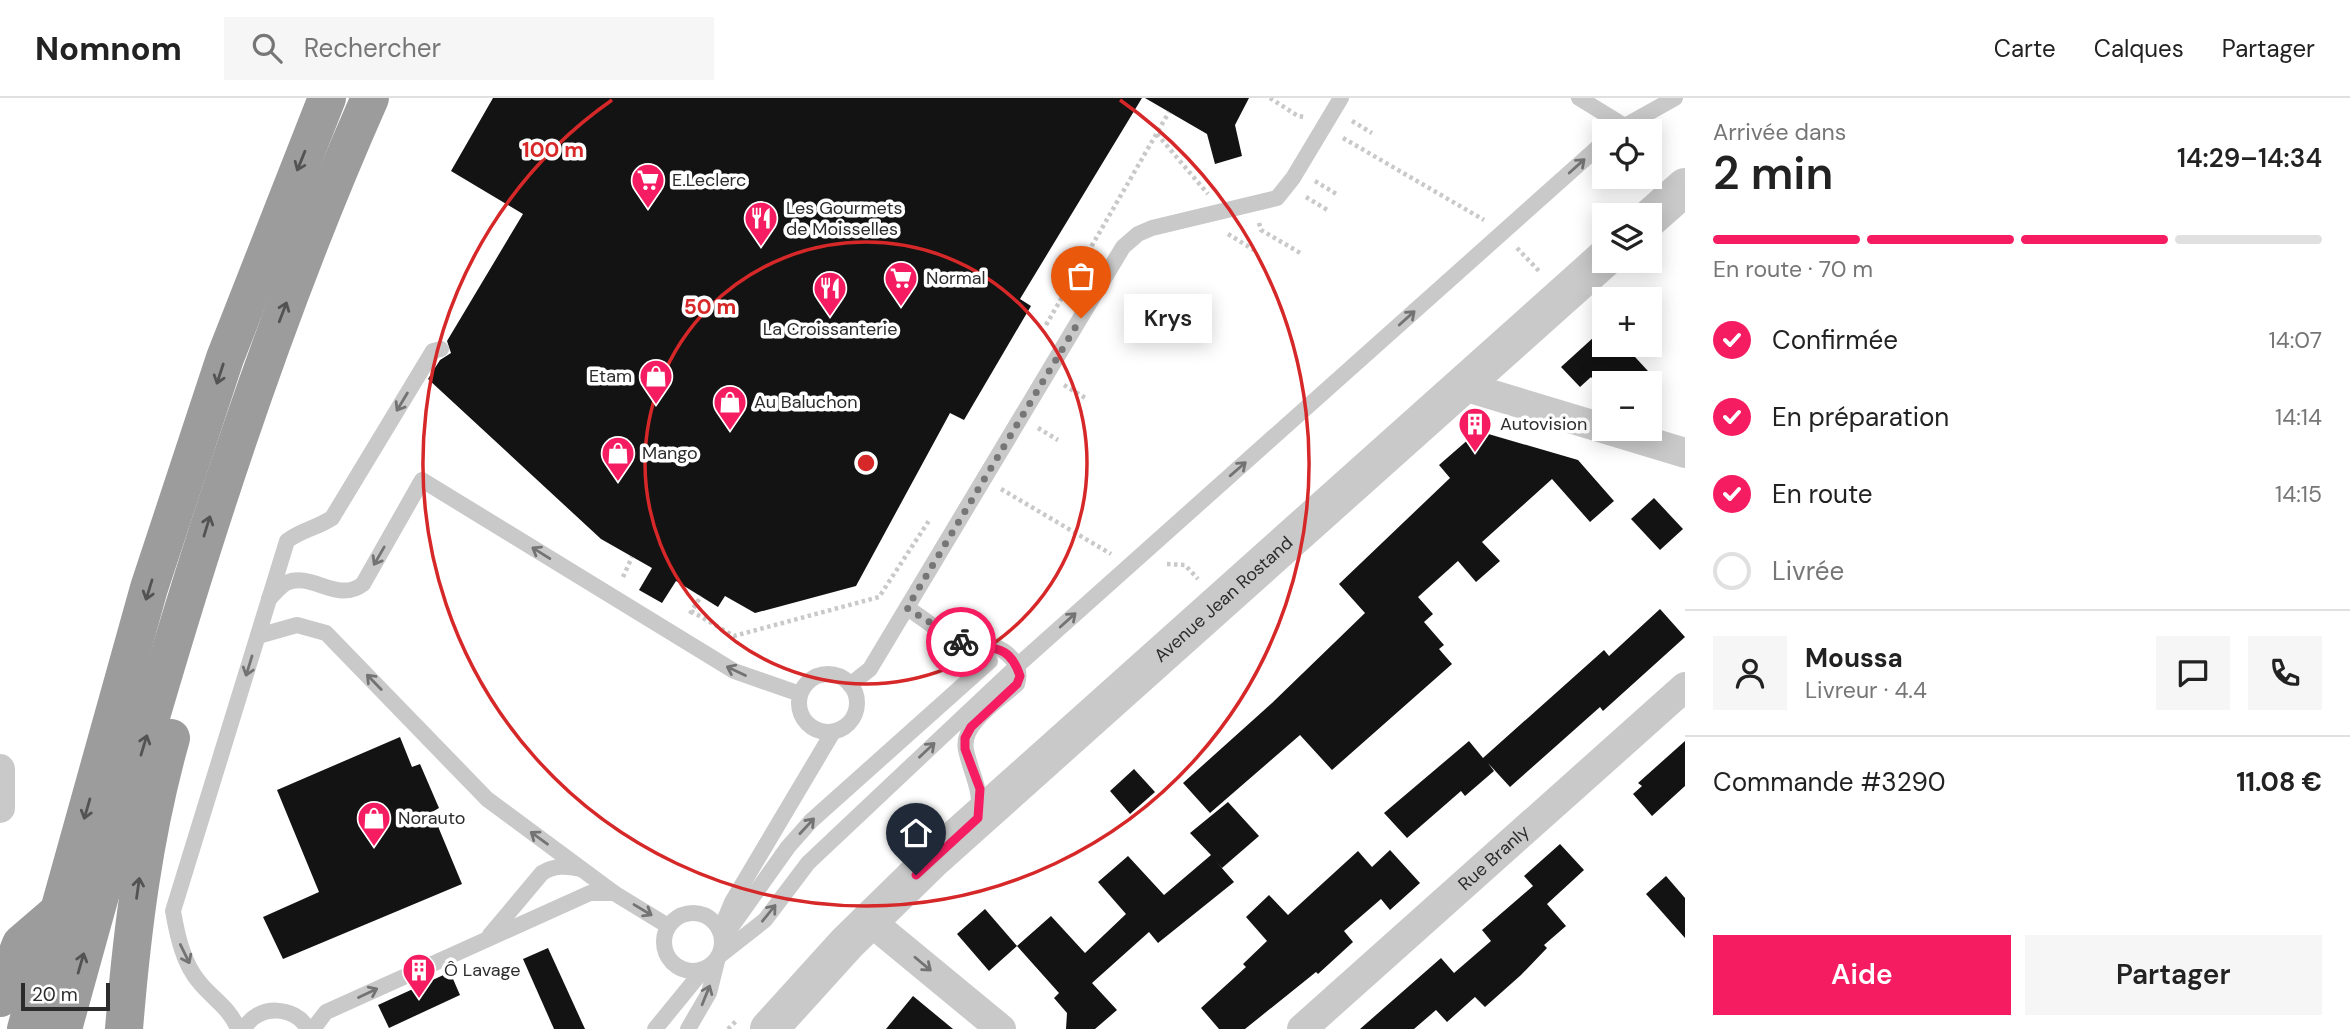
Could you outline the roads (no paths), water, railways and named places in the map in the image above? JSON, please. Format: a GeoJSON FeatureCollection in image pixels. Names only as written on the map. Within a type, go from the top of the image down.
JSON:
{"type":"FeatureCollection","features":[{"type":"Feature","properties":{"kind":"highway"},"geometry":{"type":"LineString","coordinates":[[26,1029],[157,563],[225,358],[327,98]]}},
{"type":"Feature","properties":{"kind":"highway"},"geometry":{"type":"LineString","coordinates":[[63,1029],[207,524],[272,338],[336,174],[370,98]]}},
{"type":"Feature","properties":{"kind":"highway"},"geometry":{"type":"LineString","coordinates":[[124,1029],[132,933],[143,856],[178,715],[245,488],[391,98]]}},
{"type":"Feature","properties":{"kind":"highway"},"geometry":{"type":"LineString","coordinates":[[0,998],[21,944],[57,913]]}},
{"type":"Feature","properties":{"kind":"street"},"geometry":{"type":"LineString","coordinates":[[1662,207],[1685,187]]}},
{"type":"Feature","properties":{"kind":"street","name":"Avenue Jean Rostand"},"geometry":{"type":"LineString","coordinates":[[769,1029],[859,932],[978,818],[1592,269]]}},
{"type":"Feature","properties":{"kind":"street"},"geometry":{"type":"LineString","coordinates":[[1460,385],[1685,453]]}},
{"type":"Feature","properties":{"kind":"street","name":"Rue Branly"},"geometry":{"type":"LineString","coordinates":[[1302,1029],[1685,687]]}},
{"type":"Feature","properties":{"kind":"street"},"geometry":{"type":"LineString","coordinates":[[0,769],[0,808]]}},
{"type":"Feature","properties":{"kind":"street"},"geometry":{"type":"LineString","coordinates":[[859,932],[1001,1029]]}},
{"type":"Feature","properties":{"kind":"street","name":"Avenue Jean Rostand"},"geometry":{"type":"LineString","coordinates":[[744,1029],[859,932]]}},
{"type":"Feature","properties":{"kind":"lane"},"geometry":{"type":"LineString","coordinates":[[850,685],[870,669],[1123,247],[1138,234],[1152,228],[1278,198],[1341,98]]}},
{"type":"Feature","properties":{"kind":"lane"},"geometry":{"type":"LineString","coordinates":[[1580,98],[1608,119]]}},
{"type":"Feature","properties":{"kind":"lane"},"geometry":{"type":"LineString","coordinates":[[1636,119],[1675,98]]}},
{"type":"Feature","properties":{"kind":"lane"},"geometry":{"type":"LineString","coordinates":[[655,1029],[704,969],[765,920],[808,863],[1017,666],[1592,153]]}},
{"type":"Feature","properties":{"kind":"lane"},"geometry":{"type":"LineString","coordinates":[[238,1029],[223,1005],[198,981],[178,941],[173,911],[287,541],[298,532],[322,525],[332,518],[433,351],[441,349]]}},
{"type":"Feature","properties":{"kind":"lane"},"geometry":{"type":"LineString","coordinates":[[268,600],[285,583],[298,580],[344,592],[355,590],[363,584],[422,480],[734,671],[800,694]]}},
{"type":"Feature","properties":{"kind":"lane"},"geometry":{"type":"LineString","coordinates":[[907,608],[963,643],[989,645],[1009,655],[1017,666],[1020,676],[1017,684],[971,727],[965,738],[965,749],[980,789],[978,818]]}},
{"type":"Feature","properties":{"kind":"lane"},"geometry":{"type":"LineString","coordinates":[[258,636],[298,625],[326,633],[487,799],[614,892],[668,926]]}},
{"type":"Feature","properties":{"kind":"lane"},"geometry":{"type":"LineString","coordinates":[[721,935],[811,821],[990,661]]}},
{"type":"Feature","properties":{"kind":"lane"},"geometry":{"type":"LineString","coordinates":[[822,675],[842,678],[850,685],[857,701],[848,724],[833,732],[823,732],[805,722],[798,704],[805,685],[822,675]]}},
{"type":"Feature","properties":{"kind":"lane"},"geometry":{"type":"LineString","coordinates":[[688,1029],[709,993],[721,935],[732,902],[833,732]]}},
{"type":"Feature","properties":{"kind":"lane"},"geometry":{"type":"LineString","coordinates":[[489,937],[542,873],[549,869],[569,866],[583,870]]}},
{"type":"Feature","properties":{"kind":"lane"},"geometry":{"type":"LineString","coordinates":[[244,1029],[255,1016],[276,1010],[297,1016],[311,1029],[326,1012],[568,901],[590,893],[614,892]]}},
{"type":"Feature","properties":{"kind":"lane"},"geometry":{"type":"LineString","coordinates":[[704,969],[686,970],[670,960],[664,943],[668,926],[682,914],[691,912],[709,917],[721,935]]}},
{"type":"Feature","properties":{"kind":"place","name":"E.Leclerc"},"geometry":{"type":"Point","coordinates":[648,210]}},
{"type":"Feature","properties":{"kind":"place","name":"Les Gourmets de Moisselles"},"geometry":{"type":"Point","coordinates":[761,248]}},
{"type":"Feature","properties":{"kind":"place","name":"Normal"},"geometry":{"type":"Point","coordinates":[901,308]}},
{"type":"Feature","properties":{"kind":"place","name":"La Croissanterie"},"geometry":{"type":"Point","coordinates":[830,318]}},
{"type":"Feature","properties":{"kind":"place","name":"Krys"},"geometry":{"type":"Point","coordinates":[1081,318]}},
{"type":"Feature","properties":{"kind":"place","name":"Etam"},"geometry":{"type":"Point","coordinates":[656,406]}},
{"type":"Feature","properties":{"kind":"place","name":"Au Baluchon"},"geometry":{"type":"Point","coordinates":[730,432]}},
{"type":"Feature","properties":{"kind":"place","name":"Autovision"},"geometry":{"type":"Point","coordinates":[1475,454]}},
{"type":"Feature","properties":{"kind":"place","name":"Mango"},"geometry":{"type":"Point","coordinates":[618,483]}},
{"type":"Feature","properties":{"kind":"place","name":"Norauto"},"geometry":{"type":"Point","coordinates":[374,848]}},
{"type":"Feature","properties":{"kind":"place","name":"Ô Lavage"},"geometry":{"type":"Point","coordinates":[419,1000]}}]}
